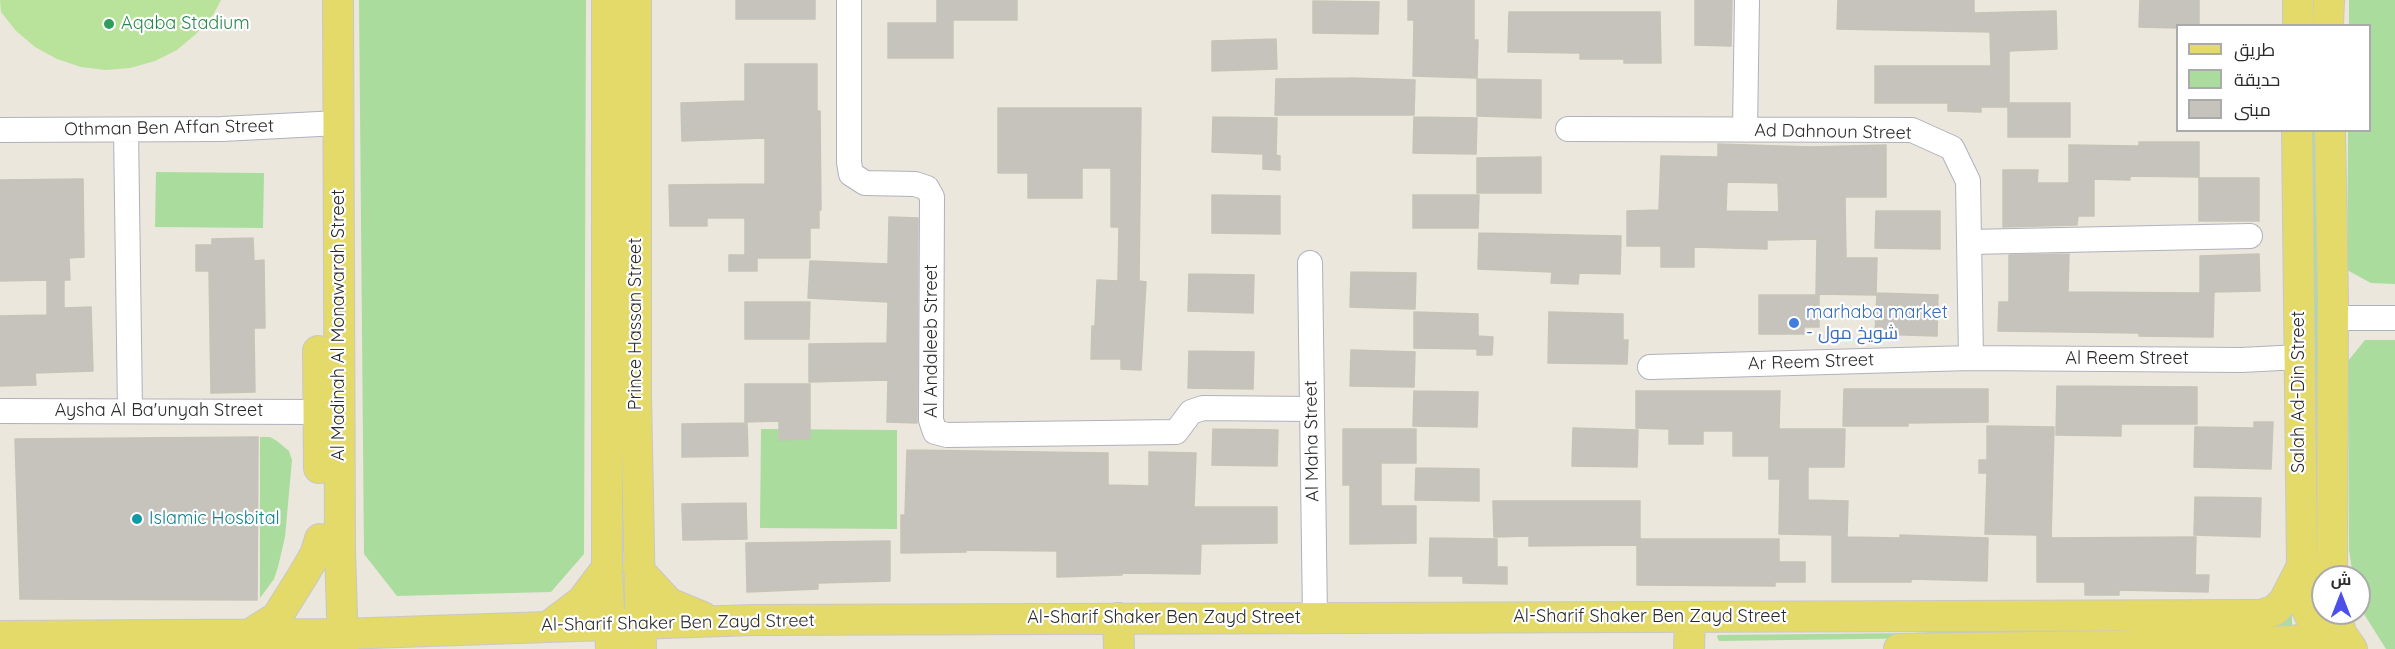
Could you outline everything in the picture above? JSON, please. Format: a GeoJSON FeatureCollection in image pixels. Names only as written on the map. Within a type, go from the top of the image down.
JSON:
{"type":"FeatureCollection","features":[{"type":"Feature","properties":{"kind":"main road","name":"Al Madinah Al Monawarah Street"},"geometry":{"type":"LineString","coordinates":[[319,0],[328,125],[332,641]]}},
{"type":"Feature","properties":{"kind":"main road","name":"Al Madinah Al Monawarah Street"},"geometry":{"type":"LineString","coordinates":[[330,544],[318,412],[328,125],[338,0]]}},
{"type":"Feature","properties":{"kind":"main road","name":"Prince Hassan Street"},"geometry":{"type":"LineString","coordinates":[[607,0],[622,56],[641,636]]}},
{"type":"Feature","properties":{"kind":"main road","name":"Prince Hassan Street"},"geometry":{"type":"LineString","coordinates":[[610,636],[608,568],[622,56],[636,0]]}},
{"type":"Feature","properties":{"kind":"main road"},"geometry":{"type":"LineString","coordinates":[[2328,24],[2329,0]]}},
{"type":"Feature","properties":{"kind":"main road","name":"Salah Ad-Din Street"},"geometry":{"type":"LineString","coordinates":[[2297,132],[2291,358],[2302,566],[2307,609],[2324,633]]}},
{"type":"Feature","properties":{"kind":"main road","name":"Salah Ad-Din Street"},"geometry":{"type":"LineString","coordinates":[[2330,132],[2333,318],[2332,565]]}},
{"type":"Feature","properties":{"kind":"main road"},"geometry":{"type":"LineString","coordinates":[[250,634],[277,617],[315,555],[330,544],[349,592],[360,610],[397,632]]}},
{"type":"Feature","properties":{"kind":"main road","name":"Al-Sharif Shaker Ben Zayd Street"},"geometry":{"type":"LineString","coordinates":[[0,636],[250,634],[332,641],[397,632],[549,626],[610,636],[641,636],[712,620],[2260,615],[2275,610],[2284,601],[2302,566]]}},
{"type":"Feature","properties":{"kind":"main road"},"geometry":{"type":"LineString","coordinates":[[638,567],[669,603],[712,620]]}},
{"type":"Feature","properties":{"kind":"main road"},"geometry":{"type":"LineString","coordinates":[[549,626],[582,601],[608,568]]}},
{"type":"Feature","properties":{"kind":"main road"},"geometry":{"type":"LineString","coordinates":[[1689,649],[1690,616]]}},
{"type":"Feature","properties":{"kind":"main road"},"geometry":{"type":"LineString","coordinates":[[1118,618],[1119,649]]}},
{"type":"Feature","properties":{"kind":"main road"},"geometry":{"type":"LineString","coordinates":[[2339,625],[2341,633],[2352,649]]}},
{"type":"Feature","properties":{"kind":"main road"},"geometry":{"type":"LineString","coordinates":[[1899,649],[1999,649],[2291,641],[2324,633]]}},
{"type":"Feature","properties":{"kind":"main road"},"geometry":{"type":"LineString","coordinates":[[2184,645],[2236,649]]}},
{"type":"Feature","properties":{"kind":"street","name":"Al Andaleeb Street"},"geometry":{"type":"LineString","coordinates":[[849,0],[849,162],[851,174],[865,183],[915,184],[927,188],[932,197],[931,420],[934,432],[947,435],[1176,432],[1191,412],[1203,408],[1311,409]]}},
{"type":"Feature","properties":{"kind":"street"},"geometry":{"type":"LineString","coordinates":[[1745,130],[1747,0]]}},
{"type":"Feature","properties":{"kind":"street","name":"Othman Ben Affan Street"},"geometry":{"type":"LineString","coordinates":[[0,130],[126,130],[328,125]]}},
{"type":"Feature","properties":{"kind":"street","name":"Ad Dahnoun Street"},"geometry":{"type":"LineString","coordinates":[[1568,129],[1912,130],[1952,148],[1968,181],[1971,358]]}},
{"type":"Feature","properties":{"kind":"street"},"geometry":{"type":"LineString","coordinates":[[126,130],[130,411]]}},
{"type":"Feature","properties":{"kind":"street"},"geometry":{"type":"LineString","coordinates":[[1969,242],[2250,236]]}},
{"type":"Feature","properties":{"kind":"street","name":"Al Maha Street"},"geometry":{"type":"LineString","coordinates":[[1310,263],[1315,618]]}},
{"type":"Feature","properties":{"kind":"street"},"geometry":{"type":"LineString","coordinates":[[2333,318],[2395,318]]}},
{"type":"Feature","properties":{"kind":"street","name":"Al Reem Street"},"geometry":{"type":"LineString","coordinates":[[1971,358],[2291,358]]}},
{"type":"Feature","properties":{"kind":"street","name":"Ar Reem Street"},"geometry":{"type":"LineString","coordinates":[[1650,367],[1971,358]]}},
{"type":"Feature","properties":{"kind":"street","name":"Aysha Al Ba'unyah Street"},"geometry":{"type":"LineString","coordinates":[[0,411],[318,412]]}},
{"type":"Feature","properties":{"kind":"green space"},"geometry":{"type":"Polygon","coordinates":[[[0,0],[221,0],[213,15],[177,50],[155,61],[130,68],[106,70],[81,67],[57,59],[35,47],[16,31],[1,12],[0,0]]]}},
{"type":"Feature","properties":{"kind":"green space"},"geometry":{"type":"Polygon","coordinates":[[[359,0],[586,0],[584,554],[551,592],[397,596],[364,554],[359,0]]]}},
{"type":"Feature","properties":{"kind":"green space"},"geometry":{"type":"Polygon","coordinates":[[[2349,0],[2395,0],[2395,284],[2371,283],[2347,270],[2348,132],[2371,132],[2371,24],[2349,24],[2349,0]]]}},
{"type":"Feature","properties":{"kind":"green space"},"geometry":{"type":"Polygon","coordinates":[[[2307,132],[2318,132],[2322,565],[2316,565],[2307,132]]]}},
{"type":"Feature","properties":{"kind":"green space"},"geometry":{"type":"Polygon","coordinates":[[[156,172],[264,173],[263,228],[155,227],[156,172]]]}},
{"type":"Feature","properties":{"kind":"green space"},"geometry":{"type":"Polygon","coordinates":[[[2365,340],[2395,340],[2395,649],[2386,649],[2371,625],[2371,565],[2351,565],[2349,550],[2348,361],[2365,340]]]}},
{"type":"Feature","properties":{"kind":"green space"},"geometry":{"type":"Polygon","coordinates":[[[761,429],[897,430],[897,529],[760,528],[761,429]]]}},
{"type":"Feature","properties":{"kind":"green space"},"geometry":{"type":"Polygon","coordinates":[[[260,437],[270,437],[277,441],[289,451],[292,460],[285,537],[274,579],[260,598],[260,437]]]}},
{"type":"Feature","properties":{"kind":"green space"},"geometry":{"type":"Polygon","coordinates":[[[2292,600],[2292,628],[2287,633],[1719,641],[1717,637],[1718,635],[1913,633],[2036,627],[2292,600]]]}},
{"type":"Feature","properties":{"kind":"building"},"geometry":{"type":"Polygon","coordinates":[[[736,0],[815,0],[815,19],[736,19],[736,0]]]}},
{"type":"Feature","properties":{"kind":"building"},"geometry":{"type":"Polygon","coordinates":[[[937,0],[1017,0],[1017,20],[953,20],[953,58],[888,58],[888,23],[937,23],[937,0]]]}},
{"type":"Feature","properties":{"kind":"building"},"geometry":{"type":"Polygon","coordinates":[[[1408,0],[1474,0],[1474,40],[1478,40],[1477,78],[1413,76],[1414,20],[1408,20],[1408,0]]]}},
{"type":"Feature","properties":{"kind":"building"},"geometry":{"type":"Polygon","coordinates":[[[1695,0],[1732,0],[1731,46],[1695,45],[1695,0]]]}},
{"type":"Feature","properties":{"kind":"building"},"geometry":{"type":"Polygon","coordinates":[[[1838,0],[1974,0],[1974,13],[2056,11],[2057,49],[2009,51],[2009,103],[2070,103],[2070,137],[2008,137],[2008,107],[1981,107],[1981,112],[1948,111],[1948,103],[1875,103],[1875,66],[1991,66],[1990,32],[1837,29],[1838,0]]]}},
{"type":"Feature","properties":{"kind":"building"},"geometry":{"type":"Polygon","coordinates":[[[2140,0],[2199,0],[2199,24],[2176,24],[2176,28],[2139,27],[2140,0]]]}},
{"type":"Feature","properties":{"kind":"building"},"geometry":{"type":"Polygon","coordinates":[[[1313,1],[1379,2],[1378,34],[1313,33],[1313,1]]]}},
{"type":"Feature","properties":{"kind":"building"},"geometry":{"type":"Polygon","coordinates":[[[1509,12],[1660,12],[1661,63],[1624,63],[1624,59],[1580,59],[1580,53],[1508,52],[1509,12]]]}},
{"type":"Feature","properties":{"kind":"building"},"geometry":{"type":"Polygon","coordinates":[[[1276,39],[1277,69],[1212,71],[1212,41],[1276,39]]]}},
{"type":"Feature","properties":{"kind":"building"},"geometry":{"type":"Polygon","coordinates":[[[745,64],[817,64],[821,210],[819,210],[819,228],[810,228],[810,258],[757,258],[757,271],[729,271],[729,255],[745,255],[745,218],[707,218],[707,226],[670,226],[669,185],[765,184],[765,138],[682,141],[681,103],[745,101],[745,64]]]}},
{"type":"Feature","properties":{"kind":"building"},"geometry":{"type":"Polygon","coordinates":[[[1276,79],[1415,80],[1414,115],[1275,115],[1276,79]]]}},
{"type":"Feature","properties":{"kind":"building"},"geometry":{"type":"Polygon","coordinates":[[[1477,79],[1541,80],[1541,118],[1477,116],[1477,79]]]}},
{"type":"Feature","properties":{"kind":"building"},"geometry":{"type":"Polygon","coordinates":[[[998,108],[1141,108],[1139,281],[1146,282],[1141,370],[1121,369],[1121,359],[1091,359],[1097,280],[1118,281],[1119,227],[1111,227],[1111,168],[1082,168],[1082,198],[1028,198],[1028,173],[998,173],[998,108]]]}},
{"type":"Feature","properties":{"kind":"building"},"geometry":{"type":"Polygon","coordinates":[[[1213,117],[1277,118],[1276,155],[1280,156],[1280,170],[1263,169],[1263,154],[1212,152],[1213,117]]]}},
{"type":"Feature","properties":{"kind":"building"},"geometry":{"type":"Polygon","coordinates":[[[1414,117],[1477,118],[1476,154],[1413,153],[1414,117]]]}},
{"type":"Feature","properties":{"kind":"building"},"geometry":{"type":"Polygon","coordinates":[[[2139,142],[2199,142],[2199,177],[2130,176],[2130,180],[2094,179],[2094,216],[2078,216],[2077,225],[2003,227],[2003,170],[2038,170],[2037,183],[2069,183],[2069,145],[2139,146],[2139,142]]]}},
{"type":"Feature","properties":{"kind":"building"},"geometry":{"type":"Polygon","coordinates":[[[1718,144],[1811,147],[1886,145],[1886,197],[1845,197],[1846,258],[1877,258],[1876,295],[1816,294],[1817,239],[1767,240],[1767,249],[1694,247],[1694,267],[1661,267],[1661,246],[1627,246],[1627,211],[1659,210],[1661,156],[1718,157],[1718,144]],[[1727,182],[1726,211],[1779,212],[1778,183],[1727,182]]]}},
{"type":"Feature","properties":{"kind":"building"},"geometry":{"type":"Polygon","coordinates":[[[1541,157],[1541,193],[1477,193],[1477,158],[1541,157]]]}},
{"type":"Feature","properties":{"kind":"building"},"geometry":{"type":"Polygon","coordinates":[[[2199,178],[2259,178],[2259,221],[2199,221],[2199,178]]]}},
{"type":"Feature","properties":{"kind":"building"},"geometry":{"type":"Polygon","coordinates":[[[83,179],[84,257],[69,258],[70,280],[64,280],[64,308],[91,307],[93,371],[35,373],[36,385],[0,386],[0,316],[47,315],[47,280],[0,281],[0,180],[83,179]]]}},
{"type":"Feature","properties":{"kind":"building"},"geometry":{"type":"Polygon","coordinates":[[[1212,195],[1280,196],[1280,234],[1212,233],[1212,195]]]}},
{"type":"Feature","properties":{"kind":"building"},"geometry":{"type":"Polygon","coordinates":[[[1413,195],[1479,195],[1478,228],[1413,228],[1413,195]]]}},
{"type":"Feature","properties":{"kind":"building"},"geometry":{"type":"Polygon","coordinates":[[[1876,211],[1940,211],[1940,249],[1875,248],[1876,211]]]}},
{"type":"Feature","properties":{"kind":"building"},"geometry":{"type":"Polygon","coordinates":[[[889,217],[918,218],[917,423],[887,422],[888,380],[809,382],[809,344],[887,343],[888,302],[808,298],[810,261],[888,264],[889,217]]]}},
{"type":"Feature","properties":{"kind":"building"},"geometry":{"type":"Polygon","coordinates":[[[1479,233],[1621,236],[1620,274],[1579,273],[1578,284],[1551,283],[1552,272],[1478,269],[1479,233]]]}},
{"type":"Feature","properties":{"kind":"building"},"geometry":{"type":"Polygon","coordinates":[[[253,238],[254,261],[264,260],[265,328],[254,328],[255,392],[211,393],[209,271],[196,271],[196,245],[212,245],[212,239],[253,238]]]}},
{"type":"Feature","properties":{"kind":"building"},"geometry":{"type":"Polygon","coordinates":[[[2069,254],[2068,292],[2200,293],[2200,256],[2259,254],[2260,291],[2214,292],[2213,337],[2139,336],[2139,333],[1998,331],[1999,302],[2009,302],[2009,255],[2069,254]]]}},
{"type":"Feature","properties":{"kind":"building"},"geometry":{"type":"Polygon","coordinates":[[[1351,272],[1416,273],[1415,309],[1350,307],[1351,272]]]}},
{"type":"Feature","properties":{"kind":"building"},"geometry":{"type":"Polygon","coordinates":[[[1189,274],[1254,275],[1253,313],[1188,311],[1189,274]]]}},
{"type":"Feature","properties":{"kind":"building"},"geometry":{"type":"Polygon","coordinates":[[[1877,293],[1938,295],[1937,336],[1875,334],[1877,293]]]}},
{"type":"Feature","properties":{"kind":"building"},"geometry":{"type":"Polygon","coordinates":[[[1759,295],[1819,295],[1819,327],[1804,327],[1804,334],[1759,334],[1759,295]]]}},
{"type":"Feature","properties":{"kind":"building"},"geometry":{"type":"Polygon","coordinates":[[[745,302],[810,302],[809,339],[745,339],[745,302]]]}},
{"type":"Feature","properties":{"kind":"building"},"geometry":{"type":"Polygon","coordinates":[[[1414,312],[1478,314],[1478,336],[1493,337],[1492,355],[1477,355],[1477,349],[1414,348],[1414,312]]]}},
{"type":"Feature","properties":{"kind":"building"},"geometry":{"type":"Polygon","coordinates":[[[1549,312],[1623,314],[1623,340],[1628,340],[1627,364],[1548,363],[1549,312]]]}},
{"type":"Feature","properties":{"kind":"building"},"geometry":{"type":"Polygon","coordinates":[[[1351,350],[1415,352],[1414,387],[1350,386],[1351,350]]]}},
{"type":"Feature","properties":{"kind":"building"},"geometry":{"type":"Polygon","coordinates":[[[1189,351],[1254,352],[1253,389],[1188,388],[1189,351]]]}},
{"type":"Feature","properties":{"kind":"building"},"geometry":{"type":"Polygon","coordinates":[[[745,384],[810,384],[810,439],[779,440],[779,421],[745,422],[745,384]]]}},
{"type":"Feature","properties":{"kind":"building"},"geometry":{"type":"Polygon","coordinates":[[[2057,386],[2197,387],[2197,424],[2121,424],[2121,436],[2056,435],[2057,386]]]}},
{"type":"Feature","properties":{"kind":"building"},"geometry":{"type":"Polygon","coordinates":[[[1844,389],[1988,389],[1988,422],[1843,426],[1844,389]]]}},
{"type":"Feature","properties":{"kind":"building"},"geometry":{"type":"Polygon","coordinates":[[[1414,391],[1478,392],[1477,427],[1413,426],[1414,391]]]}},
{"type":"Feature","properties":{"kind":"building"},"geometry":{"type":"Polygon","coordinates":[[[1636,391],[1780,391],[1779,429],[1845,429],[1844,467],[1808,467],[1808,500],[1848,501],[1847,537],[1900,538],[1900,535],[1988,538],[1987,581],[1911,579],[1911,582],[1832,582],[1832,535],[1779,534],[1780,479],[1769,479],[1769,456],[1733,456],[1733,431],[1703,431],[1703,444],[1669,444],[1669,429],[1636,428],[1636,391]]]}},
{"type":"Feature","properties":{"kind":"building"},"geometry":{"type":"Polygon","coordinates":[[[2254,422],[2273,422],[2271,469],[2194,467],[2195,427],[2254,428],[2254,422]]]}},
{"type":"Feature","properties":{"kind":"building"},"geometry":{"type":"Polygon","coordinates":[[[747,423],[748,456],[682,457],[682,424],[747,423]]]}},
{"type":"Feature","properties":{"kind":"building"},"geometry":{"type":"Polygon","coordinates":[[[1987,426],[2054,427],[2051,538],[2196,537],[2195,575],[2209,575],[2208,592],[2119,590],[2119,595],[2085,595],[2085,582],[2037,582],[2037,535],[1985,534],[1987,473],[1979,473],[1979,460],[1987,460],[1987,426]]]}},
{"type":"Feature","properties":{"kind":"building"},"geometry":{"type":"Polygon","coordinates":[[[1573,428],[1638,430],[1637,467],[1572,466],[1573,428]]]}},
{"type":"Feature","properties":{"kind":"building"},"geometry":{"type":"Polygon","coordinates":[[[1213,429],[1278,430],[1277,466],[1212,465],[1213,429]]]}},
{"type":"Feature","properties":{"kind":"building"},"geometry":{"type":"Polygon","coordinates":[[[1343,429],[1416,429],[1416,463],[1381,463],[1381,506],[1416,506],[1416,543],[1350,544],[1350,485],[1343,485],[1343,429]]]}},
{"type":"Feature","properties":{"kind":"building","name":"Islamic Hosbital"},"geometry":{"type":"Polygon","coordinates":[[[258,437],[257,600],[20,599],[15,439],[258,437]]]}},
{"type":"Feature","properties":{"kind":"building"},"geometry":{"type":"Polygon","coordinates":[[[907,450],[1108,453],[1108,485],[1149,486],[1149,452],[1196,453],[1194,507],[1277,507],[1277,543],[1201,544],[1200,574],[1122,573],[1122,575],[1057,577],[1057,551],[966,550],[966,552],[901,553],[901,515],[905,515],[907,450]]]}},
{"type":"Feature","properties":{"kind":"building"},"geometry":{"type":"Polygon","coordinates":[[[1416,468],[1479,469],[1479,501],[1415,500],[1416,468]]]}},
{"type":"Feature","properties":{"kind":"building"},"geometry":{"type":"Polygon","coordinates":[[[2195,497],[2261,498],[2260,537],[2194,535],[2195,497]]]}},
{"type":"Feature","properties":{"kind":"building"},"geometry":{"type":"Polygon","coordinates":[[[1493,501],[1640,501],[1640,539],[1779,539],[1779,562],[1805,562],[1805,582],[1775,582],[1775,586],[1637,585],[1637,545],[1529,546],[1529,536],[1494,537],[1493,501]]]}},
{"type":"Feature","properties":{"kind":"building"},"geometry":{"type":"Polygon","coordinates":[[[746,503],[747,539],[683,540],[682,504],[746,503]]]}},
{"type":"Feature","properties":{"kind":"building"},"geometry":{"type":"Polygon","coordinates":[[[1430,538],[1497,539],[1497,567],[1507,567],[1507,584],[1463,583],[1463,576],[1429,576],[1430,538]]]}},
{"type":"Feature","properties":{"kind":"building"},"geometry":{"type":"Polygon","coordinates":[[[890,541],[890,581],[818,583],[818,589],[747,592],[746,543],[890,541]]]}},
{"type":"Feature","properties":{"kind":"place","name":"Aqaba Stadium"},"geometry":{"type":"Point","coordinates":[109,24]}},
{"type":"Feature","properties":{"kind":"place","name":"marhaba market - شويخ مول"},"geometry":{"type":"Point","coordinates":[1794,323]}},
{"type":"Feature","properties":{"kind":"place","name":"Islamic Hosbital"},"geometry":{"type":"Point","coordinates":[137,519]}}]}
